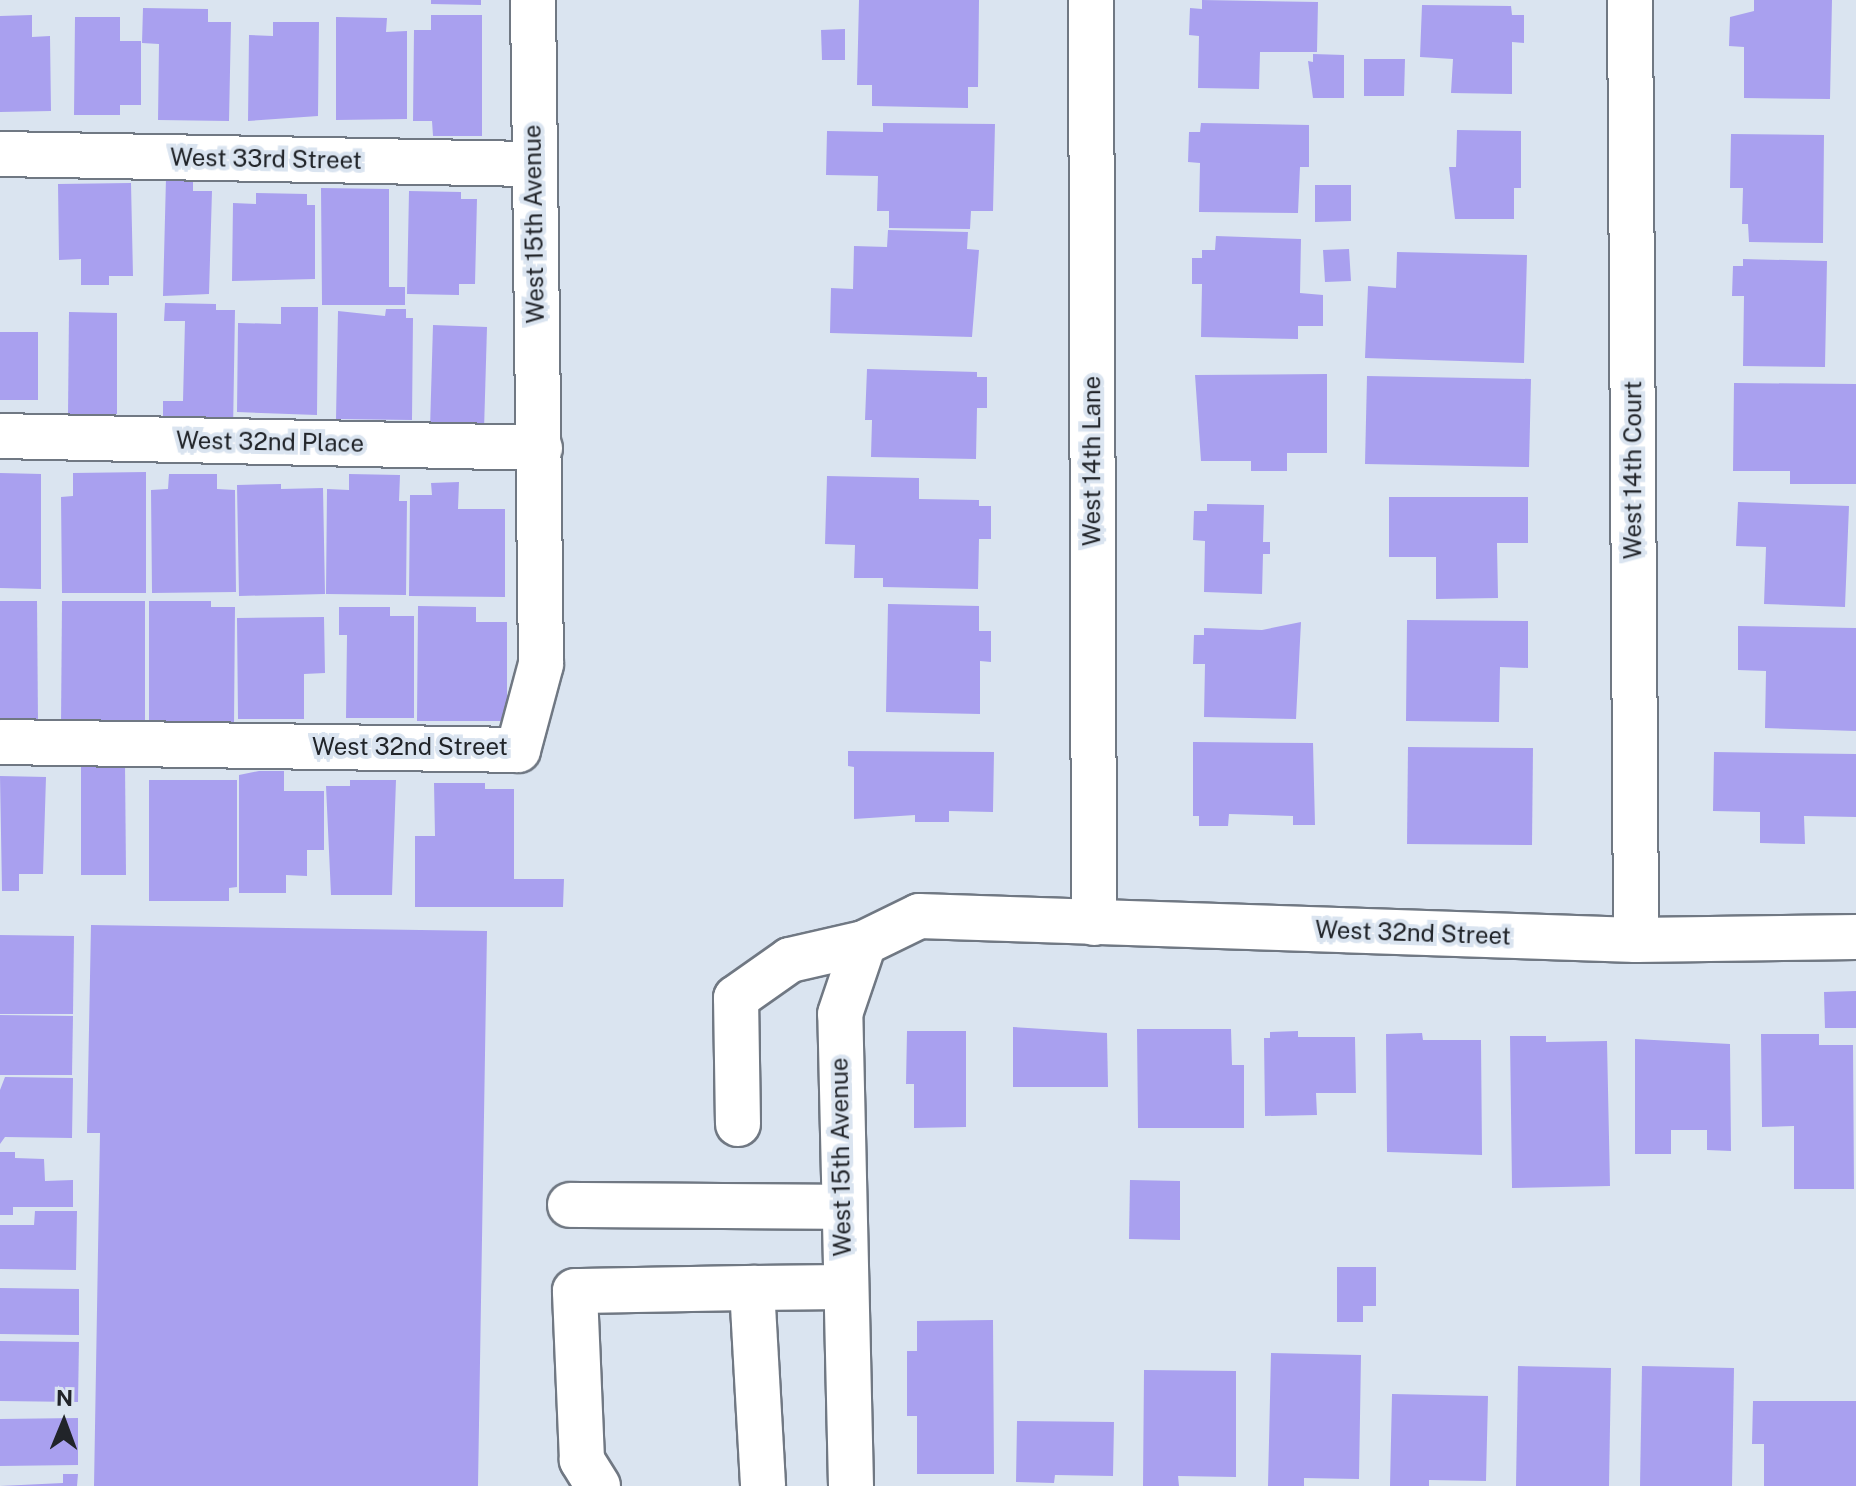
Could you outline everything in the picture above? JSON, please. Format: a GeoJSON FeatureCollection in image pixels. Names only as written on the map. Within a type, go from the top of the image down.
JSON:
{"type":"FeatureCollection","features":[{"type":"Feature","properties":{"kind":"street","name":"West 15th Avenue"},"geometry":{"type":"LineString","coordinates":[[533,0],[532,164],[540,448]]}},
{"type":"Feature","properties":{"kind":"street","name":"West 14th Lane"},"geometry":{"type":"LineString","coordinates":[[1091,0],[1094,923]]}},
{"type":"Feature","properties":{"kind":"street","name":"West 14th Court"},"geometry":{"type":"LineString","coordinates":[[1630,0],[1636,940]]}},
{"type":"Feature","properties":{"kind":"street","name":"West 33rd Street"},"geometry":{"type":"LineString","coordinates":[[0,154],[532,164]]}},
{"type":"Feature","properties":{"kind":"street","name":"West 32nd Place"},"geometry":{"type":"LineString","coordinates":[[0,436],[540,448]]}},
{"type":"Feature","properties":{"kind":"street","name":"West 32nd Street"},"geometry":{"type":"LineString","coordinates":[[0,742],[518,750],[541,664],[540,448]]}},
{"type":"Feature","properties":{"kind":"street","name":"West 32nd Street"},"geometry":{"type":"LineString","coordinates":[[864,943],[919,916],[1636,940],[1856,937]]}},
{"type":"Feature","properties":{"kind":"street","name":"West 15th Avenue"},"geometry":{"type":"LineString","coordinates":[[851,1486],[841,1207],[840,1014],[864,943]]}},
{"type":"Feature","properties":{"kind":"street"},"geometry":{"type":"LineString","coordinates":[[738,1124],[736,998],[790,960],[864,943]]}},
{"type":"Feature","properties":{"kind":"street"},"geometry":{"type":"LineString","coordinates":[[570,1205],[841,1207]]}},
{"type":"Feature","properties":{"kind":"street"},"geometry":{"type":"LineString","coordinates":[[598,1486],[582,1460],[575,1291],[844,1287]]}},
{"type":"Feature","properties":{"kind":"street"},"geometry":{"type":"LineString","coordinates":[[752,1288],[763,1486]]}},
{"type":"Feature","properties":{"kind":"building"},"geometry":{"type":"Polygon","coordinates":[[[431,0],[481,0],[481,5],[431,4],[431,0]]]}},
{"type":"Feature","properties":{"kind":"building"},"geometry":{"type":"Polygon","coordinates":[[[859,0],[979,0],[978,87],[968,87],[968,108],[872,106],[872,85],[857,85],[859,0]]]}},
{"type":"Feature","properties":{"kind":"building"},"geometry":{"type":"Polygon","coordinates":[[[1202,0],[1318,2],[1317,52],[1260,52],[1259,89],[1198,88],[1199,36],[1189,35],[1190,8],[1202,9],[1202,0]]]}},
{"type":"Feature","properties":{"kind":"building"},"geometry":{"type":"Polygon","coordinates":[[[1754,0],[1832,0],[1830,99],[1744,98],[1744,47],[1729,46],[1730,17],[1754,11],[1754,0]]]}},
{"type":"Feature","properties":{"kind":"building"},"geometry":{"type":"Polygon","coordinates":[[[1422,5],[1511,6],[1512,15],[1524,15],[1524,43],[1512,42],[1512,94],[1451,93],[1453,59],[1420,57],[1422,5]]]}},
{"type":"Feature","properties":{"kind":"building"},"geometry":{"type":"Polygon","coordinates":[[[143,8],[208,9],[208,22],[231,22],[229,121],[158,120],[159,44],[142,43],[143,8]]]}},
{"type":"Feature","properties":{"kind":"building"},"geometry":{"type":"Polygon","coordinates":[[[32,15],[32,37],[50,36],[51,111],[0,112],[0,16],[32,15]]]}},
{"type":"Feature","properties":{"kind":"building"},"geometry":{"type":"Polygon","coordinates":[[[431,15],[482,15],[482,136],[433,136],[432,121],[413,121],[414,30],[431,30],[431,15]]]}},
{"type":"Feature","properties":{"kind":"building"},"geometry":{"type":"Polygon","coordinates":[[[75,17],[120,17],[120,41],[141,41],[141,105],[120,105],[120,115],[74,115],[75,17]]]}},
{"type":"Feature","properties":{"kind":"building"},"geometry":{"type":"Polygon","coordinates":[[[336,17],[387,18],[386,32],[407,31],[407,119],[336,120],[336,17]]]}},
{"type":"Feature","properties":{"kind":"building"},"geometry":{"type":"Polygon","coordinates":[[[273,22],[319,22],[318,116],[248,121],[249,35],[273,36],[273,22]]]}},
{"type":"Feature","properties":{"kind":"building"},"geometry":{"type":"Polygon","coordinates":[[[845,29],[845,60],[822,60],[821,30],[845,29]]]}},
{"type":"Feature","properties":{"kind":"building"},"geometry":{"type":"Polygon","coordinates":[[[1313,54],[1344,55],[1344,98],[1313,98],[1308,61],[1313,62],[1313,54]]]}},
{"type":"Feature","properties":{"kind":"building"},"geometry":{"type":"Polygon","coordinates":[[[1364,59],[1405,59],[1404,96],[1364,96],[1364,59]]]}},
{"type":"Feature","properties":{"kind":"building"},"geometry":{"type":"Polygon","coordinates":[[[883,123],[995,124],[993,211],[971,211],[970,229],[889,228],[889,211],[877,211],[878,176],[826,175],[827,131],[883,132],[883,123]]]}},
{"type":"Feature","properties":{"kind":"building"},"geometry":{"type":"Polygon","coordinates":[[[1201,123],[1309,125],[1309,167],[1300,167],[1298,213],[1199,212],[1200,163],[1188,162],[1189,132],[1200,132],[1201,123]]]}},
{"type":"Feature","properties":{"kind":"building"},"geometry":{"type":"Polygon","coordinates":[[[1457,130],[1521,131],[1521,188],[1514,188],[1514,219],[1455,219],[1449,167],[1456,167],[1457,130]]]}},
{"type":"Feature","properties":{"kind":"building"},"geometry":{"type":"Polygon","coordinates":[[[1731,134],[1824,135],[1823,243],[1749,242],[1748,224],[1742,224],[1743,188],[1730,188],[1731,134]]]}},
{"type":"Feature","properties":{"kind":"building"},"geometry":{"type":"Polygon","coordinates":[[[166,178],[193,178],[193,191],[212,191],[209,294],[163,296],[166,178]]]}},
{"type":"Feature","properties":{"kind":"building"},"geometry":{"type":"Polygon","coordinates":[[[131,183],[133,276],[109,276],[109,285],[81,285],[81,259],[59,260],[58,184],[131,183]]]}},
{"type":"Feature","properties":{"kind":"building"},"geometry":{"type":"Polygon","coordinates":[[[1315,185],[1351,185],[1351,221],[1315,222],[1315,185]]]}},
{"type":"Feature","properties":{"kind":"building"},"geometry":{"type":"Polygon","coordinates":[[[321,188],[389,189],[389,287],[405,287],[405,305],[322,305],[321,188]]]}},
{"type":"Feature","properties":{"kind":"building"},"geometry":{"type":"Polygon","coordinates":[[[409,191],[461,192],[461,199],[477,199],[475,284],[459,284],[459,295],[407,294],[409,191]]]}},
{"type":"Feature","properties":{"kind":"building"},"geometry":{"type":"Polygon","coordinates":[[[256,193],[307,194],[307,205],[315,205],[315,279],[232,281],[233,203],[256,204],[256,193]]]}},
{"type":"Feature","properties":{"kind":"building"},"geometry":{"type":"Polygon","coordinates":[[[888,230],[968,232],[967,249],[979,250],[972,337],[830,333],[831,288],[853,289],[854,246],[887,247],[888,230]]]}},
{"type":"Feature","properties":{"kind":"building"},"geometry":{"type":"Polygon","coordinates":[[[1216,236],[1301,239],[1300,293],[1323,295],[1323,326],[1298,326],[1298,339],[1201,337],[1202,284],[1192,284],[1192,258],[1202,258],[1202,250],[1215,250],[1216,236]]]}},
{"type":"Feature","properties":{"kind":"building"},"geometry":{"type":"Polygon","coordinates":[[[1349,249],[1351,281],[1325,282],[1323,250],[1349,249]]]}},
{"type":"Feature","properties":{"kind":"building"},"geometry":{"type":"Polygon","coordinates":[[[1397,252],[1527,255],[1524,363],[1365,358],[1368,286],[1396,288],[1397,252]]]}},
{"type":"Feature","properties":{"kind":"building"},"geometry":{"type":"Polygon","coordinates":[[[1743,259],[1827,261],[1825,367],[1743,366],[1744,296],[1732,296],[1733,266],[1743,266],[1743,259]]]}},
{"type":"Feature","properties":{"kind":"building"},"geometry":{"type":"Polygon","coordinates":[[[165,303],[216,304],[216,310],[235,310],[233,431],[163,423],[163,401],[183,401],[185,321],[164,321],[165,303]]]}},
{"type":"Feature","properties":{"kind":"building"},"geometry":{"type":"Polygon","coordinates":[[[281,307],[318,307],[317,415],[237,412],[238,323],[281,324],[281,307]]]}},
{"type":"Feature","properties":{"kind":"building"},"geometry":{"type":"Polygon","coordinates":[[[386,309],[406,309],[406,318],[413,318],[412,420],[336,419],[338,311],[385,316],[386,309]]]}},
{"type":"Feature","properties":{"kind":"building"},"geometry":{"type":"Polygon","coordinates":[[[69,312],[117,313],[117,414],[68,414],[69,312]]]}},
{"type":"Feature","properties":{"kind":"building"},"geometry":{"type":"Polygon","coordinates":[[[433,325],[487,327],[484,430],[430,429],[433,325]]]}},
{"type":"Feature","properties":{"kind":"building"},"geometry":{"type":"Polygon","coordinates":[[[0,332],[38,332],[38,400],[0,400],[0,332]]]}},
{"type":"Feature","properties":{"kind":"building"},"geometry":{"type":"Polygon","coordinates":[[[867,369],[977,372],[977,377],[987,377],[987,408],[977,408],[976,459],[871,457],[872,420],[865,420],[867,369]]]}},
{"type":"Feature","properties":{"kind":"building"},"geometry":{"type":"Polygon","coordinates":[[[1327,374],[1327,453],[1287,453],[1287,471],[1251,471],[1251,461],[1201,461],[1195,375],[1327,374]]]}},
{"type":"Feature","properties":{"kind":"building"},"geometry":{"type":"Polygon","coordinates":[[[1367,376],[1531,379],[1529,467],[1365,464],[1367,376]]]}},
{"type":"Feature","properties":{"kind":"building"},"geometry":{"type":"Polygon","coordinates":[[[1734,383],[1856,384],[1856,484],[1790,484],[1790,471],[1733,471],[1734,383]]]}},
{"type":"Feature","properties":{"kind":"building"},"geometry":{"type":"Polygon","coordinates":[[[146,472],[146,593],[62,593],[61,497],[73,496],[73,473],[146,472]]]}},
{"type":"Feature","properties":{"kind":"building"},"geometry":{"type":"Polygon","coordinates":[[[0,473],[41,474],[41,589],[0,588],[0,473]]]}},
{"type":"Feature","properties":{"kind":"building"},"geometry":{"type":"Polygon","coordinates":[[[169,474],[217,474],[217,489],[235,490],[236,592],[152,593],[151,490],[168,489],[169,474]]]}},
{"type":"Feature","properties":{"kind":"building"},"geometry":{"type":"Polygon","coordinates":[[[349,474],[400,475],[399,501],[407,501],[406,595],[326,594],[327,489],[349,490],[349,474]]]}},
{"type":"Feature","properties":{"kind":"building"},"geometry":{"type":"Polygon","coordinates":[[[827,476],[919,478],[919,499],[979,500],[979,506],[991,506],[991,539],[979,539],[978,589],[883,587],[883,578],[854,578],[855,545],[825,544],[827,476]]]}},
{"type":"Feature","properties":{"kind":"building"},"geometry":{"type":"Polygon","coordinates":[[[459,482],[458,509],[505,509],[505,597],[409,596],[410,495],[432,495],[431,483],[459,482]]]}},
{"type":"Feature","properties":{"kind":"building"},"geometry":{"type":"Polygon","coordinates":[[[281,484],[281,489],[323,488],[325,594],[239,596],[237,485],[281,484]]]}},
{"type":"Feature","properties":{"kind":"building"},"geometry":{"type":"Polygon","coordinates":[[[1389,497],[1528,497],[1528,543],[1497,543],[1498,598],[1436,599],[1436,557],[1389,557],[1389,497]]]}},
{"type":"Feature","properties":{"kind":"building"},"geometry":{"type":"Polygon","coordinates":[[[1738,502],[1849,506],[1845,607],[1764,604],[1766,547],[1736,546],[1738,502]]]}},
{"type":"Feature","properties":{"kind":"building"},"geometry":{"type":"Polygon","coordinates":[[[1207,504],[1264,505],[1263,542],[1270,542],[1270,554],[1263,554],[1262,594],[1204,592],[1205,541],[1193,540],[1194,511],[1207,511],[1207,504]]]}},
{"type":"Feature","properties":{"kind":"building"},"geometry":{"type":"Polygon","coordinates":[[[0,601],[37,601],[38,724],[0,724],[0,601]]]}},
{"type":"Feature","properties":{"kind":"building"},"geometry":{"type":"Polygon","coordinates":[[[62,601],[145,601],[145,726],[61,726],[62,601]]]}},
{"type":"Feature","properties":{"kind":"building"},"geometry":{"type":"Polygon","coordinates":[[[149,601],[211,601],[211,607],[235,607],[234,725],[149,725],[149,601]]]}},
{"type":"Feature","properties":{"kind":"building"},"geometry":{"type":"Polygon","coordinates":[[[888,604],[979,606],[979,631],[991,631],[991,662],[980,661],[980,714],[886,712],[888,604]]]}},
{"type":"Feature","properties":{"kind":"building"},"geometry":{"type":"Polygon","coordinates":[[[418,606],[476,607],[476,622],[507,622],[507,721],[417,721],[418,606]]]}},
{"type":"Feature","properties":{"kind":"building"},"geometry":{"type":"Polygon","coordinates":[[[339,607],[390,607],[390,616],[414,616],[414,718],[346,718],[347,635],[339,635],[339,607]]]}},
{"type":"Feature","properties":{"kind":"building"},"geometry":{"type":"Polygon","coordinates":[[[324,617],[325,673],[304,674],[304,719],[238,719],[237,618],[324,617]]]}},
{"type":"Feature","properties":{"kind":"building"},"geometry":{"type":"Polygon","coordinates":[[[1407,620],[1528,621],[1528,668],[1500,667],[1499,722],[1406,721],[1407,620]]]}},
{"type":"Feature","properties":{"kind":"building"},"geometry":{"type":"Polygon","coordinates":[[[1301,622],[1296,719],[1204,717],[1205,664],[1193,664],[1194,635],[1204,635],[1204,628],[1262,630],[1301,622]]]}},
{"type":"Feature","properties":{"kind":"building"},"geometry":{"type":"Polygon","coordinates":[[[1738,626],[1856,628],[1856,731],[1765,728],[1766,671],[1738,670],[1738,626]]]}},
{"type":"Feature","properties":{"kind":"building"},"geometry":{"type":"Polygon","coordinates":[[[1193,742],[1313,743],[1315,825],[1293,825],[1293,816],[1229,814],[1228,826],[1199,826],[1199,816],[1193,816],[1193,742]]]}},
{"type":"Feature","properties":{"kind":"building"},"geometry":{"type":"Polygon","coordinates":[[[1408,747],[1533,748],[1532,845],[1407,844],[1408,747]]]}},
{"type":"Feature","properties":{"kind":"building"},"geometry":{"type":"Polygon","coordinates":[[[848,751],[994,752],[993,812],[949,811],[949,822],[915,822],[915,815],[854,819],[854,767],[848,766],[848,751]]]}},
{"type":"Feature","properties":{"kind":"building"},"geometry":{"type":"Polygon","coordinates":[[[1714,752],[1856,754],[1856,817],[1804,816],[1805,844],[1760,843],[1760,812],[1713,811],[1714,752]]]}},
{"type":"Feature","properties":{"kind":"building"},"geometry":{"type":"Polygon","coordinates":[[[81,764],[125,764],[126,875],[81,875],[81,764]]]}},
{"type":"Feature","properties":{"kind":"building"},"geometry":{"type":"Polygon","coordinates":[[[284,771],[284,791],[324,791],[324,850],[307,850],[307,876],[286,875],[286,893],[239,893],[239,775],[284,771]]]}},
{"type":"Feature","properties":{"kind":"building"},"geometry":{"type":"Polygon","coordinates":[[[0,776],[46,777],[43,874],[19,874],[19,891],[2,891],[0,776]]]}},
{"type":"Feature","properties":{"kind":"building"},"geometry":{"type":"Polygon","coordinates":[[[149,780],[237,780],[237,887],[229,888],[229,901],[149,901],[149,780]]]}},
{"type":"Feature","properties":{"kind":"building"},"geometry":{"type":"Polygon","coordinates":[[[350,780],[396,780],[392,895],[331,895],[326,786],[350,786],[350,780]]]}},
{"type":"Feature","properties":{"kind":"building"},"geometry":{"type":"Polygon","coordinates":[[[434,783],[485,783],[485,789],[514,789],[514,879],[564,879],[563,907],[415,907],[415,836],[435,836],[434,783]]]}},
{"type":"Feature","properties":{"kind":"building"},"geometry":{"type":"Polygon","coordinates":[[[91,925],[487,931],[478,1486],[94,1486],[100,1133],[87,1133],[91,925]]]}},
{"type":"Feature","properties":{"kind":"building"},"geometry":{"type":"Polygon","coordinates":[[[0,935],[74,936],[73,1014],[0,1014],[0,935]]]}},
{"type":"Feature","properties":{"kind":"building"},"geometry":{"type":"Polygon","coordinates":[[[1856,991],[1856,1028],[1825,1028],[1824,992],[1856,991]]]}},
{"type":"Feature","properties":{"kind":"building"},"geometry":{"type":"Polygon","coordinates":[[[0,1015],[73,1016],[72,1075],[0,1075],[0,1015]]]}},
{"type":"Feature","properties":{"kind":"building"},"geometry":{"type":"Polygon","coordinates":[[[1013,1027],[1107,1033],[1108,1087],[1013,1087],[1013,1027]]]}},
{"type":"Feature","properties":{"kind":"building"},"geometry":{"type":"Polygon","coordinates":[[[1137,1029],[1231,1029],[1232,1065],[1244,1065],[1244,1128],[1138,1128],[1137,1029]]]}},
{"type":"Feature","properties":{"kind":"building"},"geometry":{"type":"Polygon","coordinates":[[[907,1031],[966,1031],[966,1127],[914,1128],[914,1084],[906,1084],[907,1031]]]}},
{"type":"Feature","properties":{"kind":"building"},"geometry":{"type":"Polygon","coordinates":[[[1298,1031],[1298,1037],[1355,1037],[1356,1093],[1316,1093],[1317,1115],[1265,1116],[1264,1038],[1270,1038],[1270,1032],[1298,1031]]]}},
{"type":"Feature","properties":{"kind":"building"},"geometry":{"type":"Polygon","coordinates":[[[1422,1033],[1423,1040],[1481,1040],[1482,1155],[1387,1152],[1386,1034],[1422,1033]]]}},
{"type":"Feature","properties":{"kind":"building"},"geometry":{"type":"Polygon","coordinates":[[[1761,1034],[1819,1034],[1819,1045],[1853,1045],[1854,1189],[1794,1189],[1794,1126],[1762,1127],[1761,1034]]]}},
{"type":"Feature","properties":{"kind":"building"},"geometry":{"type":"Polygon","coordinates":[[[1510,1036],[1546,1036],[1546,1042],[1607,1041],[1610,1186],[1512,1188],[1510,1036]]]}},
{"type":"Feature","properties":{"kind":"building"},"geometry":{"type":"Polygon","coordinates":[[[1635,1039],[1730,1044],[1731,1151],[1707,1150],[1707,1130],[1671,1130],[1671,1154],[1635,1154],[1635,1039]]]}},
{"type":"Feature","properties":{"kind":"building"},"geometry":{"type":"Polygon","coordinates":[[[5,1077],[73,1078],[72,1138],[5,1137],[0,1144],[0,1090],[5,1077]]]}},
{"type":"Feature","properties":{"kind":"building"},"geometry":{"type":"Polygon","coordinates":[[[0,1152],[15,1152],[15,1158],[44,1159],[45,1181],[73,1180],[73,1207],[13,1207],[13,1215],[0,1215],[0,1152]]]}},
{"type":"Feature","properties":{"kind":"building"},"geometry":{"type":"Polygon","coordinates":[[[1130,1180],[1180,1181],[1180,1240],[1129,1239],[1130,1180]]]}},
{"type":"Feature","properties":{"kind":"building"},"geometry":{"type":"Polygon","coordinates":[[[35,1211],[77,1211],[76,1270],[0,1269],[0,1225],[34,1225],[35,1211]]]}},
{"type":"Feature","properties":{"kind":"building"},"geometry":{"type":"Polygon","coordinates":[[[1337,1267],[1376,1267],[1376,1306],[1363,1306],[1363,1322],[1337,1322],[1337,1267]]]}},
{"type":"Feature","properties":{"kind":"building"},"geometry":{"type":"Polygon","coordinates":[[[0,1288],[79,1289],[79,1335],[0,1334],[0,1288]]]}},
{"type":"Feature","properties":{"kind":"building"},"geometry":{"type":"Polygon","coordinates":[[[993,1320],[994,1474],[917,1474],[917,1416],[907,1416],[907,1351],[917,1351],[917,1321],[993,1320]]]}},
{"type":"Feature","properties":{"kind":"building"},"geometry":{"type":"Polygon","coordinates":[[[0,1341],[79,1342],[78,1402],[0,1401],[0,1341]]]}},
{"type":"Feature","properties":{"kind":"building"},"geometry":{"type":"Polygon","coordinates":[[[1271,1353],[1361,1355],[1359,1479],[1304,1478],[1304,1486],[1268,1486],[1271,1353]]]}},
{"type":"Feature","properties":{"kind":"building"},"geometry":{"type":"Polygon","coordinates":[[[1518,1366],[1611,1368],[1609,1486],[1516,1486],[1518,1366]]]}},
{"type":"Feature","properties":{"kind":"building"},"geometry":{"type":"Polygon","coordinates":[[[1642,1366],[1734,1368],[1732,1486],[1640,1486],[1642,1366]]]}},
{"type":"Feature","properties":{"kind":"building"},"geometry":{"type":"Polygon","coordinates":[[[1144,1370],[1236,1371],[1236,1477],[1178,1476],[1179,1486],[1143,1486],[1144,1370]]]}},
{"type":"Feature","properties":{"kind":"building"},"geometry":{"type":"Polygon","coordinates":[[[1392,1394],[1488,1396],[1486,1481],[1429,1480],[1429,1486],[1390,1486],[1392,1394]]]}},
{"type":"Feature","properties":{"kind":"building"},"geometry":{"type":"Polygon","coordinates":[[[1753,1401],[1856,1401],[1856,1486],[1764,1486],[1764,1444],[1752,1444],[1753,1401]]]}},
{"type":"Feature","properties":{"kind":"building"},"geometry":{"type":"Polygon","coordinates":[[[78,1418],[78,1465],[0,1466],[0,1419],[78,1418]]]}},
{"type":"Feature","properties":{"kind":"building"},"geometry":{"type":"Polygon","coordinates":[[[1017,1421],[1114,1422],[1113,1476],[1055,1475],[1054,1483],[1016,1482],[1017,1421]]]}},
{"type":"Feature","properties":{"kind":"building"},"geometry":{"type":"Polygon","coordinates":[[[63,1474],[78,1474],[77,1486],[0,1486],[63,1483],[63,1474]]]}}]}
